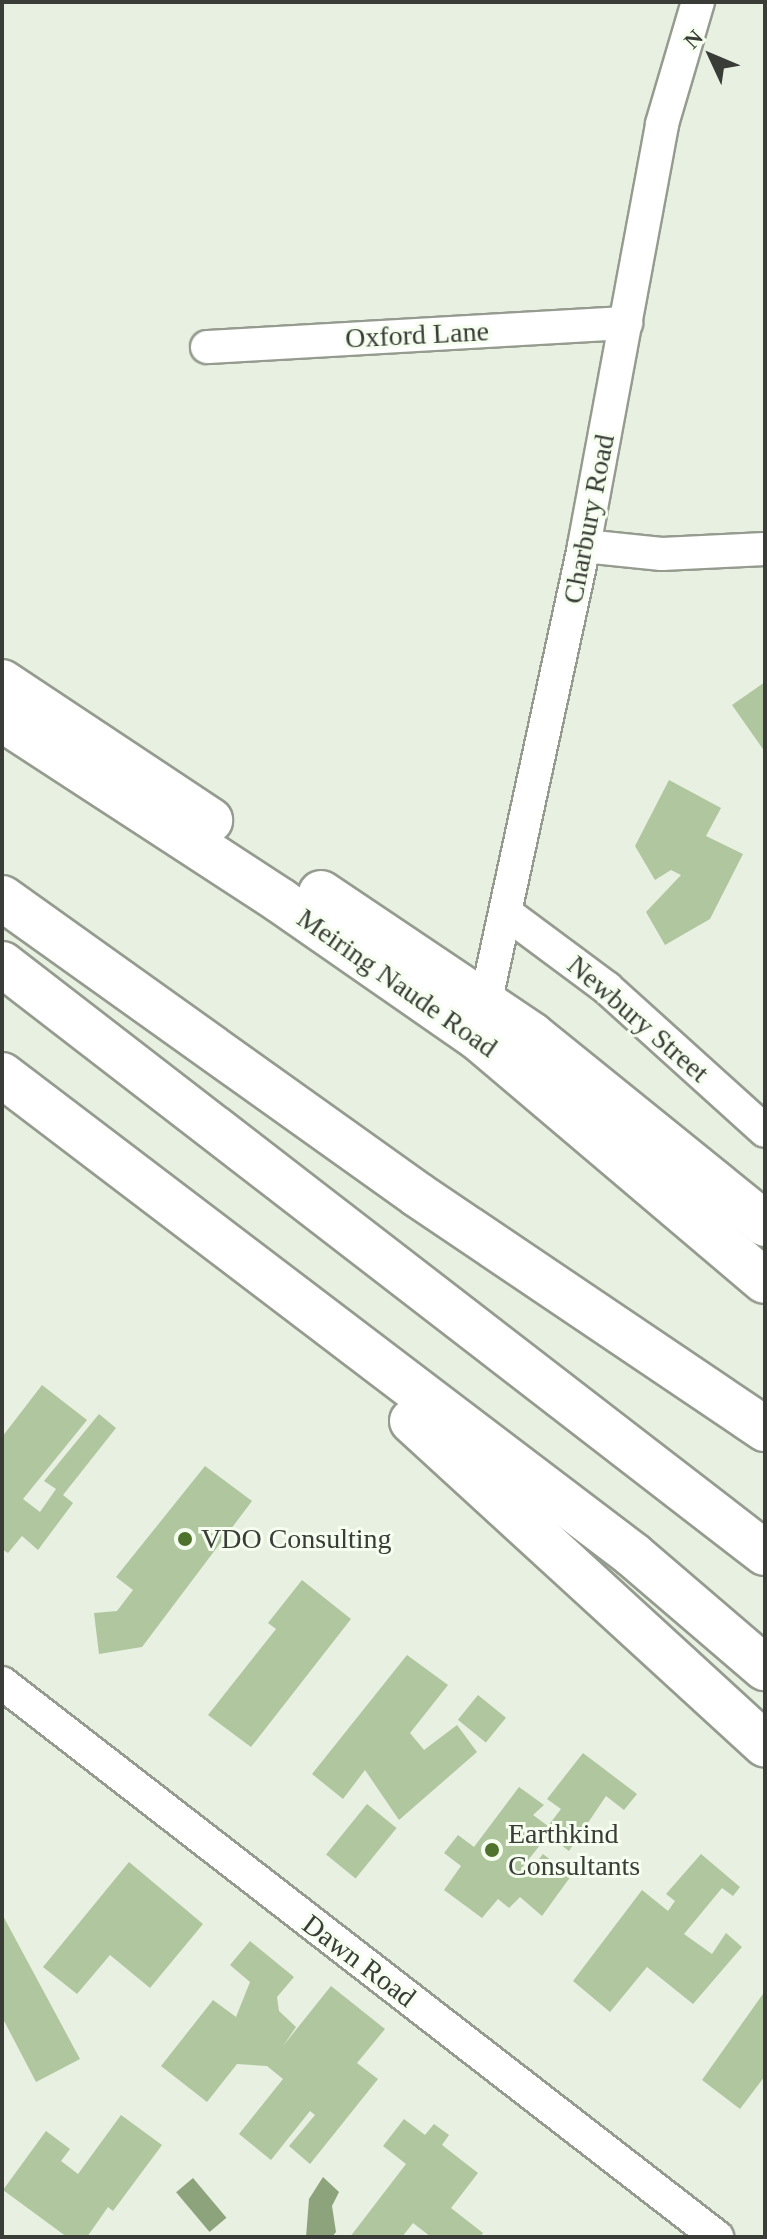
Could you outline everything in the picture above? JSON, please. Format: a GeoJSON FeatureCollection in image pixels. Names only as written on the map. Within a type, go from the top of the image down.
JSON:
{"type":"FeatureCollection","features":[{"type":"Feature","properties":{"kind":"main road","name":"Meiring Naude Road"},"geometry":{"type":"LineString","coordinates":[[2,682],[482,1020],[765,1224]]}},
{"type":"Feature","properties":{"kind":"main road","name":"Meiring Naude Road"},"geometry":{"type":"LineString","coordinates":[[2,719],[482,1020],[765,1281]]}},
{"type":"Feature","properties":{"kind":"main road"},"geometry":{"type":"LineString","coordinates":[[2,898],[418,1195],[765,1429]]}},
{"type":"Feature","properties":{"kind":"main road"},"geometry":{"type":"LineString","coordinates":[[2,964],[765,1553]]}},
{"type":"Feature","properties":{"kind":"main road"},"geometry":{"type":"LineString","coordinates":[[2,1075],[633,1555],[765,1668]]}},
{"type":"Feature","properties":{"kind":"main road"},"geometry":{"type":"LineString","coordinates":[[140,1182],[446,1451],[765,1745]]}},
{"type":"Feature","properties":{"kind":"street","name":"Charbury Road"},"geometry":{"type":"LineString","coordinates":[[482,1020],[584,546],[662,124],[698,2]]}},
{"type":"Feature","properties":{"kind":"street","name":"Oxford Lane"},"geometry":{"type":"LineString","coordinates":[[207,347],[626,323]]}},
{"type":"Feature","properties":{"kind":"street"},"geometry":{"type":"LineString","coordinates":[[584,546],[662,554],[765,549]]}},
{"type":"Feature","properties":{"kind":"street","name":"Newbury Street"},"geometry":{"type":"LineString","coordinates":[[506,913],[607,988],[765,1131]]}},
{"type":"Feature","properties":{"kind":"street","name":"Dawn Road"},"geometry":{"type":"LineString","coordinates":[[2,1683],[717,2237]]}},
{"type":"Feature","properties":{"kind":"shaded area"},"geometry":{"type":"Polygon","coordinates":[[[323,2177],[339,2192],[332,2206],[336,2232],[332,2237],[306,2237],[309,2199],[323,2177]]]}},
{"type":"Feature","properties":{"kind":"shaded area"},"geometry":{"type":"Polygon","coordinates":[[[193,2178],[226,2218],[210,2232],[176,2192],[193,2178]]]}},
{"type":"Feature","properties":{"kind":"building"},"geometry":{"type":"Polygon","coordinates":[[[765,682],[765,752],[732,705],[765,682]]]}},
{"type":"Feature","properties":{"kind":"building"},"geometry":{"type":"Polygon","coordinates":[[[669,780],[721,808],[706,836],[743,854],[710,919],[665,945],[646,912],[681,875],[671,870],[655,880],[635,846],[669,780]]]}},
{"type":"Feature","properties":{"kind":"building"},"geometry":{"type":"Polygon","coordinates":[[[42,1385],[87,1420],[23,1499],[40,1512],[56,1489],[44,1481],[99,1414],[116,1428],[63,1495],[73,1503],[38,1550],[22,1536],[8,1553],[2,1549],[2,1437],[42,1385]]]}},
{"type":"Feature","properties":{"kind":"building","name":"VDO Consulting"},"geometry":{"type":"Polygon","coordinates":[[[205,1466],[252,1501],[142,1647],[99,1654],[94,1613],[117,1611],[133,1590],[116,1577],[205,1466]]]}},
{"type":"Feature","properties":{"kind":"building"},"geometry":{"type":"Polygon","coordinates":[[[302,1580],[351,1619],[251,1747],[208,1715],[276,1629],[268,1623],[302,1580]]]}},
{"type":"Feature","properties":{"kind":"building"},"geometry":{"type":"Polygon","coordinates":[[[407,1655],[448,1685],[410,1733],[424,1750],[457,1725],[477,1752],[399,1820],[365,1770],[343,1799],[312,1774],[407,1655]]]}},
{"type":"Feature","properties":{"kind":"building"},"geometry":{"type":"Polygon","coordinates":[[[478,1695],[506,1718],[486,1743],[458,1720],[478,1695]]]}},
{"type":"Feature","properties":{"kind":"building","name":"Earthkind Consultants"},"geometry":{"type":"Polygon","coordinates":[[[583,1753],[637,1794],[624,1810],[606,1796],[569,1851],[548,1835],[521,1869],[527,1874],[543,1854],[571,1876],[542,1916],[520,1897],[509,1908],[498,1899],[482,1918],[444,1890],[461,1866],[444,1853],[458,1835],[474,1847],[519,1787],[544,1805],[533,1815],[548,1826],[561,1809],[547,1799],[583,1753]]]}},
{"type":"Feature","properties":{"kind":"building"},"geometry":{"type":"Polygon","coordinates":[[[367,1804],[397,1828],[356,1878],[326,1855],[367,1804]]]}},
{"type":"Feature","properties":{"kind":"building"},"geometry":{"type":"Polygon","coordinates":[[[701,1854],[740,1887],[733,1896],[722,1888],[684,1934],[712,1954],[726,1933],[742,1947],[693,2004],[647,1967],[610,2012],[573,1981],[642,1890],[668,1911],[675,1901],[666,1894],[701,1854]]]}},
{"type":"Feature","properties":{"kind":"building"},"geometry":{"type":"Polygon","coordinates":[[[129,1862],[203,1924],[150,1988],[110,1955],[77,1994],[43,1967],[129,1862]]]}},
{"type":"Feature","properties":{"kind":"building"},"geometry":{"type":"Polygon","coordinates":[[[2,1914],[80,2059],[36,2082],[2,2017],[2,1914]]]}},
{"type":"Feature","properties":{"kind":"building"},"geometry":{"type":"Polygon","coordinates":[[[250,1941],[294,1977],[277,1997],[279,2011],[296,2027],[283,2046],[331,1986],[385,2029],[357,2063],[378,2079],[310,2164],[289,2146],[315,2115],[310,2111],[271,2160],[239,2134],[283,2079],[267,2066],[237,2064],[207,2102],[161,2066],[213,2000],[236,2017],[250,1982],[230,1965],[250,1941]]]}},
{"type":"Feature","properties":{"kind":"building"},"geometry":{"type":"Polygon","coordinates":[[[765,1991],[765,2076],[740,2109],[702,2080],[765,1991]]]}},
{"type":"Feature","properties":{"kind":"building"},"geometry":{"type":"Polygon","coordinates":[[[121,2115],[162,2145],[113,2211],[108,2207],[87,2237],[67,2237],[3,2190],[46,2131],[70,2149],[61,2161],[78,2174],[121,2115]]]}},
{"type":"Feature","properties":{"kind":"building"},"geometry":{"type":"Polygon","coordinates":[[[404,2119],[425,2135],[434,2124],[449,2135],[442,2145],[478,2173],[451,2208],[483,2233],[480,2237],[431,2237],[413,2223],[402,2237],[350,2237],[406,2164],[383,2146],[404,2119]]]}},
{"type":"Feature","properties":{"kind":"place","name":"VDO Consulting"},"geometry":{"type":"Point","coordinates":[185,1539]}},
{"type":"Feature","properties":{"kind":"place","name":"Earthkind Consultants"},"geometry":{"type":"Point","coordinates":[492,1850]}}]}
